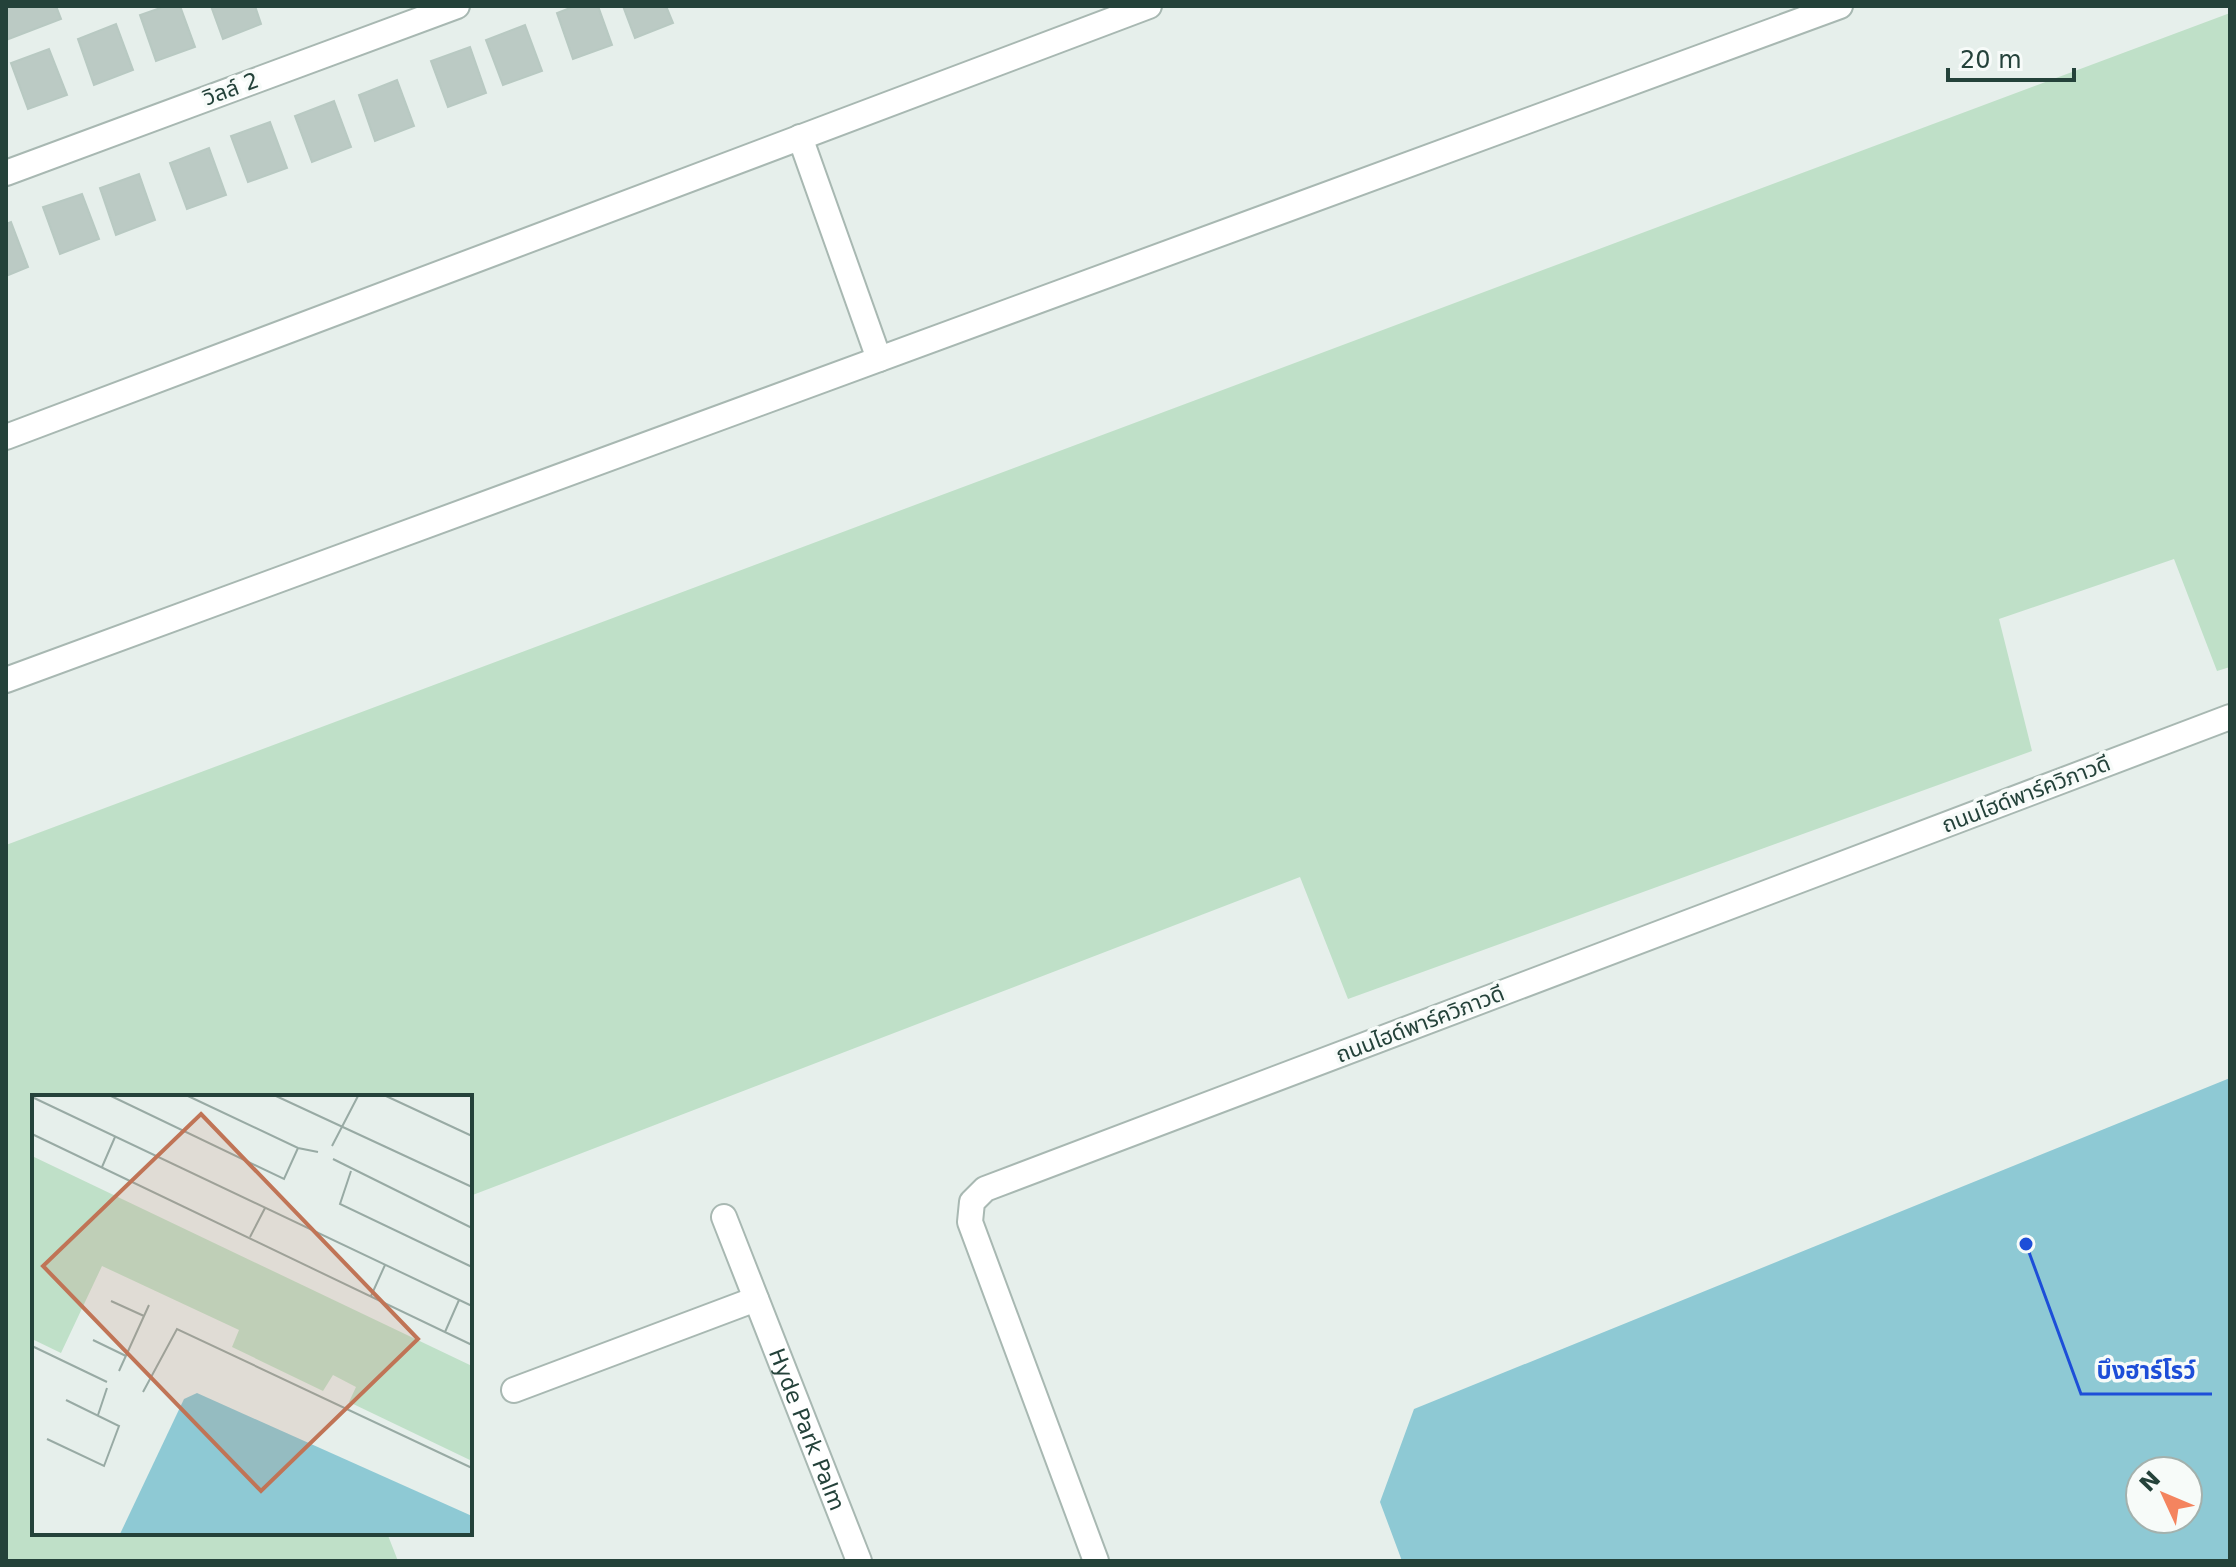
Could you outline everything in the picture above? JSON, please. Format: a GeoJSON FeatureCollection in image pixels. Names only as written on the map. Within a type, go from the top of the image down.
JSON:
{"type":"FeatureCollection","features":[{"type":"Feature","properties":{"kind":"street","name":"วิลล์ 2"},"geometry":{"type":"LineString","coordinates":[[6,173],[457,6]]}},
{"type":"Feature","properties":{"kind":"street"},"geometry":{"type":"LineString","coordinates":[[6,437],[1149,6]]}},
{"type":"Feature","properties":{"kind":"street"},"geometry":{"type":"LineString","coordinates":[[6,680],[879,359],[1775,17],[1840,6]]}},
{"type":"Feature","properties":{"kind":"street"},"geometry":{"type":"LineString","coordinates":[[800,137],[879,359]]}},
{"type":"Feature","properties":{"kind":"street","name":"ถนนไฮด์พาร์ควิภาวดี"},"geometry":{"type":"LineString","coordinates":[[1096,1561],[970,1222],[972,1202],[985,1189],[2230,717]]}},
{"type":"Feature","properties":{"kind":"street","name":"Hyde Park Palm"},"geometry":{"type":"LineString","coordinates":[[724,1217],[859,1561]]}},
{"type":"Feature","properties":{"kind":"street"},"geometry":{"type":"LineString","coordinates":[[514,1390],[756,1299]]}},
{"type":"Feature","properties":{"kind":"green space"},"geometry":{"type":"Polygon","coordinates":[[[2230,13],[2230,667],[2217,671],[2174,559],[1999,619],[2032,751],[1348,999],[1300,877],[472,1195],[472,1095],[32,1095],[32,1535],[388,1535],[398,1561],[6,1561],[6,845],[2230,13]]]}},
{"type":"Feature","properties":{"kind":"water"},"geometry":{"type":"Polygon","coordinates":[[[2230,1078],[2230,1561],[1402,1561],[1380,1502],[1414,1409],[2230,1078]]]}},
{"type":"Feature","properties":{"kind":"building"},"geometry":{"type":"Polygon","coordinates":[[[6,6],[56,6],[61,19],[6,40],[6,6]]]}},
{"type":"Feature","properties":{"kind":"building"},"geometry":{"type":"Polygon","coordinates":[[[166,6],[180,6],[195,47],[156,61],[140,15],[166,6]]]}},
{"type":"Feature","properties":{"kind":"building"},"geometry":{"type":"Polygon","coordinates":[[[211,6],[255,6],[261,24],[223,39],[211,6]]]}},
{"type":"Feature","properties":{"kind":"building"},"geometry":{"type":"Polygon","coordinates":[[[575,6],[598,6],[612,45],[573,59],[557,13],[575,6]]]}},
{"type":"Feature","properties":{"kind":"building"},"geometry":{"type":"Polygon","coordinates":[[[623,6],[666,6],[673,23],[635,38],[623,6]]]}},
{"type":"Feature","properties":{"kind":"building"},"geometry":{"type":"Polygon","coordinates":[[[116,24],[133,70],[94,85],[78,39],[116,24]]]}},
{"type":"Feature","properties":{"kind":"building"},"geometry":{"type":"Polygon","coordinates":[[[525,25],[542,71],[503,85],[486,40],[525,25]]]}},
{"type":"Feature","properties":{"kind":"building"},"geometry":{"type":"Polygon","coordinates":[[[470,47],[486,93],[448,107],[431,61],[470,47]]]}},
{"type":"Feature","properties":{"kind":"building"},"geometry":{"type":"Polygon","coordinates":[[[49,49],[67,95],[28,109],[11,63],[49,49]]]}},
{"type":"Feature","properties":{"kind":"building"},"geometry":{"type":"Polygon","coordinates":[[[397,80],[414,126],[375,141],[359,95],[397,80]]]}},
{"type":"Feature","properties":{"kind":"building"},"geometry":{"type":"Polygon","coordinates":[[[334,101],[351,147],[312,162],[295,116],[334,101]]]}},
{"type":"Feature","properties":{"kind":"building"},"geometry":{"type":"Polygon","coordinates":[[[270,122],[287,168],[248,182],[231,136],[270,122]]]}},
{"type":"Feature","properties":{"kind":"building"},"geometry":{"type":"Polygon","coordinates":[[[209,148],[226,195],[187,209],[170,163],[209,148]]]}},
{"type":"Feature","properties":{"kind":"building"},"geometry":{"type":"Polygon","coordinates":[[[139,174],[155,220],[116,235],[100,188],[139,174]]]}},
{"type":"Feature","properties":{"kind":"building"},"geometry":{"type":"Polygon","coordinates":[[[82,194],[99,239],[60,254],[43,207],[82,194]]]}},
{"type":"Feature","properties":{"kind":"building"},"geometry":{"type":"Polygon","coordinates":[[[11,222],[28,267],[6,276],[6,224],[11,222]]]}},
{"type":"Feature","properties":{"kind":"place","name":"บึงฮาร์โรว์"},"geometry":{"type":"Point","coordinates":[2026,1244]}}]}
